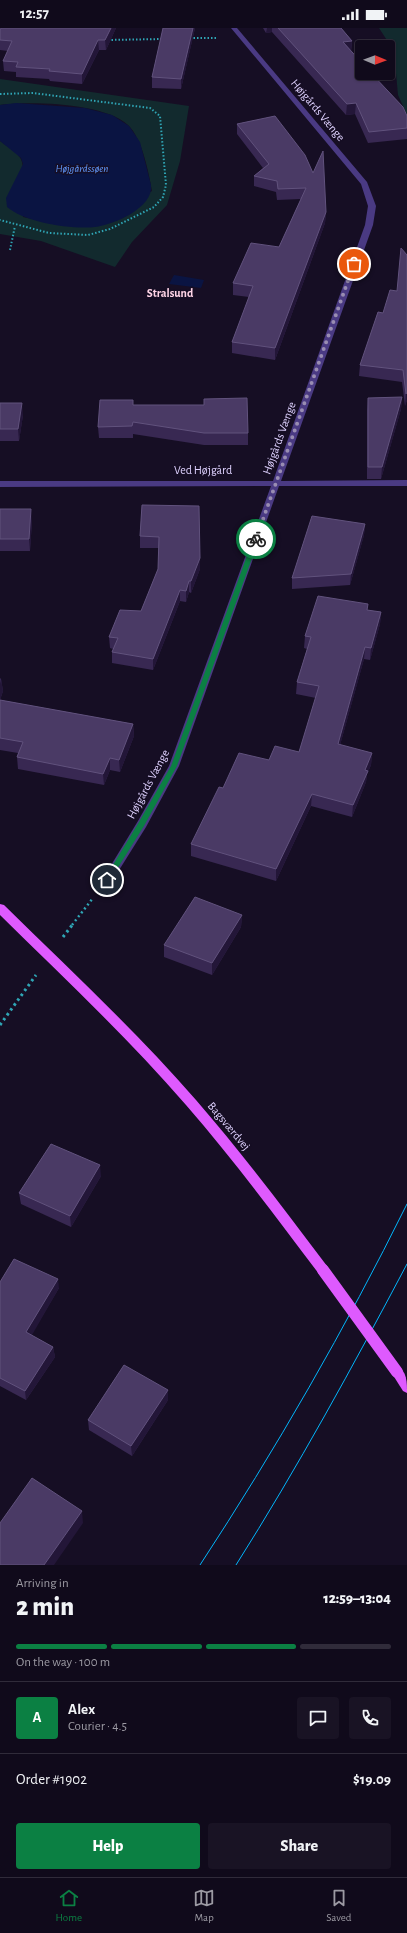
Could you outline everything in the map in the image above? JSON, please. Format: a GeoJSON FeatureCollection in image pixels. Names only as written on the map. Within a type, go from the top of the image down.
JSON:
{"type":"FeatureCollection","features":[{"type":"Feature","properties":{"kind":"main road","name":"Bagsværdvej"},"geometry":{"type":"LineString","coordinates":[[0,908],[49,956],[176,1087],[238,1158],[407,1387]]}},
{"type":"Feature","properties":{"kind":"street","name":"Højgårds Vænge"},"geometry":{"type":"LineString","coordinates":[[107,880],[142,824],[174,766],[369,225],[372,206],[364,184],[234,28]]}},
{"type":"Feature","properties":{"kind":"street","name":"Ved Højgård"},"geometry":{"type":"LineString","coordinates":[[0,484],[277,482],[407,483]]}},
{"type":"Feature","properties":{"kind":"path"},"geometry":{"type":"LineString","coordinates":[[186,39],[216,38],[244,40]]}},
{"type":"Feature","properties":{"kind":"path"},"geometry":{"type":"LineString","coordinates":[[103,41],[163,39]]}},
{"type":"Feature","properties":{"kind":"path"},"geometry":{"type":"LineString","coordinates":[[0,94],[33,93],[150,108],[160,116],[166,185],[165,197],[155,206],[123,223],[99,233],[58,236],[15,226],[0,220]]}},
{"type":"Feature","properties":{"kind":"path"},"geometry":{"type":"LineString","coordinates":[[10,250],[15,226]]}},
{"type":"Feature","properties":{"kind":"path"},"geometry":{"type":"LineString","coordinates":[[0,1025],[49,956],[107,880]]}},
{"type":"Feature","properties":{"kind":"green space"},"geometry":{"type":"Polygon","coordinates":[[[379,28],[407,28],[407,115],[398,95],[395,40],[387,40],[379,28]]]}},
{"type":"Feature","properties":{"kind":"green space"},"geometry":{"type":"Polygon","coordinates":[[[0,79],[189,106],[180,161],[167,205],[132,242],[115,267],[41,241],[0,234],[0,141],[16,153],[22,161],[23,217],[57,224],[94,227],[152,191],[144,156],[133,131],[128,125],[117,118],[102,112],[85,108],[67,105],[30,103],[0,105],[0,79]]]}},
{"type":"Feature","properties":{"kind":"water","name":"Højgårdssøen"},"geometry":{"type":"Polygon","coordinates":[[[16,103],[85,108],[112,115],[129,126],[140,142],[151,185],[150,193],[146,201],[131,214],[112,223],[103,226],[85,228],[62,226],[36,221],[7,207],[6,198],[23,164],[21,158],[0,141],[0,105],[16,103]]]}},
{"type":"Feature","properties":{"kind":"water"},"geometry":{"type":"Polygon","coordinates":[[[174,275],[204,280],[201,288],[169,284],[174,275]]]}},
{"type":"Feature","properties":{"kind":"building"},"geometry":{"type":"Polygon","coordinates":[[[1,28],[111,28],[105,40],[98,40],[82,74],[49,71],[50,69],[16,67],[18,62],[3,61],[12,41],[0,40],[1,28]]]}},
{"type":"Feature","properties":{"kind":"building"},"geometry":{"type":"Polygon","coordinates":[[[163,28],[193,28],[181,79],[152,77],[163,28]]]}},
{"type":"Feature","properties":{"kind":"building"},"geometry":{"type":"Polygon","coordinates":[[[278,28],[341,28],[352,41],[343,42],[355,55],[355,80],[378,80],[403,107],[407,116],[407,128],[369,132],[356,103],[347,104],[278,28]]]}},
{"type":"Feature","properties":{"kind":"building"},"geometry":{"type":"Polygon","coordinates":[[[275,116],[305,155],[313,173],[323,151],[326,212],[275,348],[232,342],[253,286],[233,283],[251,243],[279,247],[306,188],[278,189],[277,181],[254,176],[269,164],[237,124],[275,116]]]}},
{"type":"Feature","properties":{"kind":"building"},"geometry":{"type":"Polygon","coordinates":[[[401,248],[407,255],[406,394],[403,370],[360,365],[378,312],[383,313],[390,290],[397,291],[401,248]]]}},
{"type":"Feature","properties":{"kind":"building"},"geometry":{"type":"Polygon","coordinates":[[[402,397],[382,467],[368,467],[368,398],[402,397]]]}},
{"type":"Feature","properties":{"kind":"building"},"geometry":{"type":"Polygon","coordinates":[[[247,398],[248,433],[204,433],[133,422],[132,426],[98,427],[100,400],[133,400],[133,405],[204,405],[204,399],[247,398]]]}},
{"type":"Feature","properties":{"kind":"building"},"geometry":{"type":"Polygon","coordinates":[[[0,403],[22,403],[18,429],[0,429],[0,403]]]}},
{"type":"Feature","properties":{"kind":"building"},"geometry":{"type":"Polygon","coordinates":[[[142,505],[199,506],[200,558],[186,591],[180,590],[153,659],[112,652],[118,638],[109,637],[120,610],[141,611],[158,569],[159,537],[140,536],[142,505]]]}},
{"type":"Feature","properties":{"kind":"building"},"geometry":{"type":"Polygon","coordinates":[[[0,509],[31,509],[29,539],[0,539],[0,509]]]}},
{"type":"Feature","properties":{"kind":"building"},"geometry":{"type":"Polygon","coordinates":[[[312,516],[365,524],[351,574],[292,578],[312,516]]]}},
{"type":"Feature","properties":{"kind":"building"},"geometry":{"type":"Polygon","coordinates":[[[318,596],[368,604],[367,610],[381,612],[371,648],[365,647],[338,744],[372,753],[365,770],[368,771],[353,805],[312,794],[276,869],[191,844],[219,787],[223,788],[239,753],[269,760],[275,746],[299,752],[319,686],[297,682],[311,637],[305,636],[318,596]]]}},
{"type":"Feature","properties":{"kind":"building"},"geometry":{"type":"Polygon","coordinates":[[[0,700],[133,724],[119,760],[110,758],[103,774],[17,757],[23,742],[0,738],[0,700]]]}},
{"type":"Feature","properties":{"kind":"building"},"geometry":{"type":"Polygon","coordinates":[[[195,897],[242,915],[212,963],[164,945],[195,897]]]}},
{"type":"Feature","properties":{"kind":"building"},"geometry":{"type":"Polygon","coordinates":[[[51,1144],[100,1165],[70,1216],[19,1193],[51,1144]]]}},
{"type":"Feature","properties":{"kind":"building"},"geometry":{"type":"Polygon","coordinates":[[[14,1259],[58,1279],[26,1332],[53,1347],[25,1391],[0,1378],[0,1282],[14,1259]]]}},
{"type":"Feature","properties":{"kind":"building"},"geometry":{"type":"Polygon","coordinates":[[[124,1365],[168,1390],[131,1446],[88,1420],[124,1365]]]}},
{"type":"Feature","properties":{"kind":"building"},"geometry":{"type":"Polygon","coordinates":[[[32,1478],[82,1511],[44,1565],[0,1565],[0,1523],[32,1478]]]}},
{"type":"Feature","properties":{"kind":"tram line"},"geometry":{"type":"LineString","coordinates":[[200,1565],[256,1477],[309,1388],[359,1297],[407,1204]]}},
{"type":"Feature","properties":{"kind":"tram line"},"geometry":{"type":"LineString","coordinates":[[236,1565],[324,1416],[407,1264]]}},
{"type":"Feature","properties":{"kind":"way so far"},"geometry":{"type":"LineString","coordinates":[[256,539],[354,264]]}},
{"type":"Feature","properties":{"kind":"district","name":"Stralsund"},"geometry":{"type":"Point","coordinates":[170,293]}},
{"type":"Feature","properties":{"kind":"route"},"geometry":{"type":"LineString","coordinates":[[107,880],[142,824],[174,766],[256,539]]}}]}
